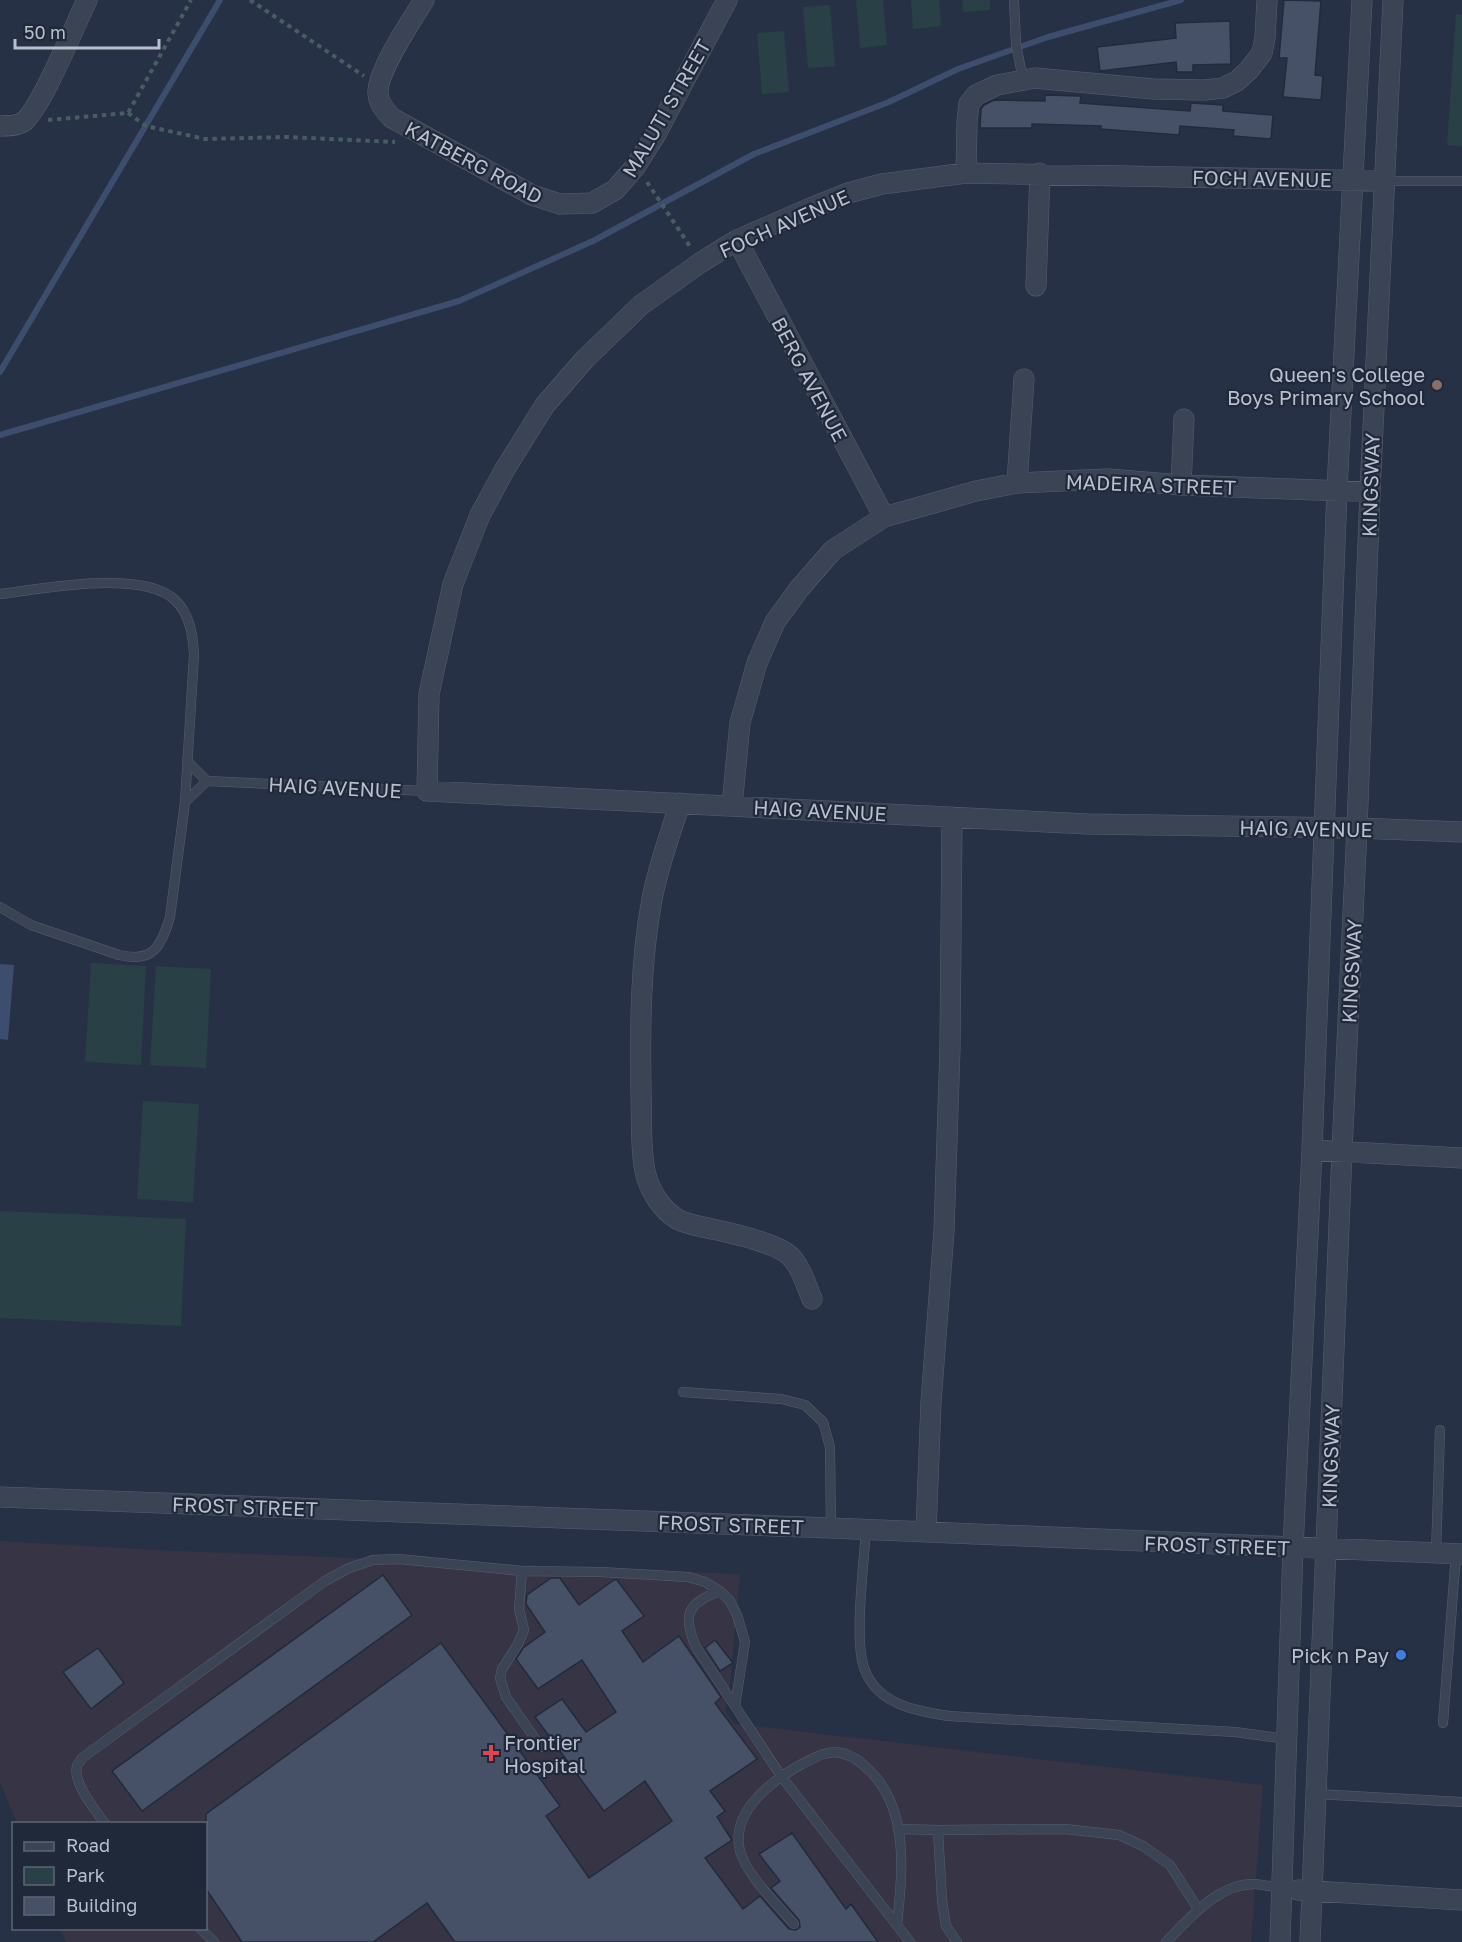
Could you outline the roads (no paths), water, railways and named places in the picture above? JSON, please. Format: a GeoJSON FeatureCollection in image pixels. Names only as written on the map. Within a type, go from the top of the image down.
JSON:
{"type":"FeatureCollection","features":[{"type":"Feature","properties":{"kind":"street"},"geometry":{"type":"LineString","coordinates":[[0,126],[23,122],[40,100],[87,0]]}},
{"type":"Feature","properties":{"kind":"street","name":"KATBERG ROAD"},"geometry":{"type":"LineString","coordinates":[[424,0],[387,63],[378,86],[380,102],[392,118],[532,195],[560,204],[592,203]]}},
{"type":"Feature","properties":{"kind":"street","name":"MALUTI STREET"},"geometry":{"type":"LineString","coordinates":[[592,203],[615,190],[635,167],[666,116],[727,0]]}},
{"type":"Feature","properties":{"kind":"street"},"geometry":{"type":"LineString","coordinates":[[966,173],[969,104],[976,95],[1021,75],[1153,90],[1223,88],[1237,81],[1262,53],[1267,0]]}},
{"type":"Feature","properties":{"kind":"street","name":"KINGSWAY"},"geometry":{"type":"LineString","coordinates":[[1280,1942],[1293,1548],[1312,1150],[1337,490],[1362,0]]}},
{"type":"Feature","properties":{"kind":"street","name":"KINGSWAY"},"geometry":{"type":"LineString","coordinates":[[1310,1942],[1342,1151],[1358,828],[1370,492],[1393,0]]}},
{"type":"Feature","properties":{"kind":"street","name":"FOCH AVENUE"},"geometry":{"type":"LineString","coordinates":[[427,791],[429,694],[453,584],[480,515],[505,469],[545,405],[641,305],[700,263],[737,240],[848,193],[882,184],[966,173],[1384,181]]}},
{"type":"Feature","properties":{"kind":"street"},"geometry":{"type":"LineString","coordinates":[[1035,286],[1040,173]]}},
{"type":"Feature","properties":{"kind":"street","name":"BERG AVENUE"},"geometry":{"type":"LineString","coordinates":[[737,240],[884,517]]}},
{"type":"Feature","properties":{"kind":"street"},"geometry":{"type":"LineString","coordinates":[[1017,483],[1024,379]]}},
{"type":"Feature","properties":{"kind":"street"},"geometry":{"type":"LineString","coordinates":[[1181,485],[1184,419]]}},
{"type":"Feature","properties":{"kind":"street","name":"MADEIRA STREET"},"geometry":{"type":"LineString","coordinates":[[732,806],[740,723],[757,663],[775,622],[799,588],[833,550],[884,517],[976,491],[1017,483],[1108,478],[1181,485],[1370,492]]}},
{"type":"Feature","properties":{"kind":"street","name":"HAIG AVENUE"},"geometry":{"type":"LineString","coordinates":[[427,791],[1088,824],[1462,832]]}},
{"type":"Feature","properties":{"kind":"street"},"geometry":{"type":"LineString","coordinates":[[680,803],[652,897],[645,948],[640,1046],[642,1142],[645,1171],[658,1201],[677,1218],[743,1237],[788,1254],[796,1263],[812,1299]]}},
{"type":"Feature","properties":{"kind":"street"},"geometry":{"type":"LineString","coordinates":[[926,1532],[931,1402],[945,1219],[951,1048],[952,817]]}},
{"type":"Feature","properties":{"kind":"street"},"geometry":{"type":"LineString","coordinates":[[1312,1150],[1462,1158]]}},
{"type":"Feature","properties":{"kind":"street","name":"FROST STREET"},"geometry":{"type":"LineString","coordinates":[[0,1497],[866,1529],[1459,1554]]}},
{"type":"Feature","properties":{"kind":"street"},"geometry":{"type":"LineString","coordinates":[[1283,1889],[1462,1900]]}},
{"type":"Feature","properties":{"kind":"lane"},"geometry":{"type":"LineString","coordinates":[[1014,0],[1016,44],[1021,75]]}},
{"type":"Feature","properties":{"kind":"lane"},"geometry":{"type":"LineString","coordinates":[[1384,181],[1462,181]]}},
{"type":"Feature","properties":{"kind":"lane"},"geometry":{"type":"LineString","coordinates":[[0,594],[97,583],[135,584],[159,590],[175,600],[185,615],[193,634],[194,675],[185,802],[170,917],[157,949],[151,954],[134,958],[118,955],[31,925],[0,907]]}},
{"type":"Feature","properties":{"kind":"lane"},"geometry":{"type":"LineString","coordinates":[[185,802],[207,781],[187,761]]}},
{"type":"Feature","properties":{"kind":"lane","name":"HAIG AVENUE"},"geometry":{"type":"LineString","coordinates":[[207,781],[427,791]]}},
{"type":"Feature","properties":{"kind":"lane"},"geometry":{"type":"LineString","coordinates":[[682,1392],[781,1399],[805,1404],[823,1422],[830,1447],[831,1528]]}},
{"type":"Feature","properties":{"kind":"lane"},"geometry":{"type":"LineString","coordinates":[[1436,1553],[1440,1430]]}},
{"type":"Feature","properties":{"kind":"lane"},"geometry":{"type":"LineString","coordinates":[[866,1529],[861,1627],[862,1655],[865,1668],[873,1683],[880,1692],[893,1700],[925,1712],[948,1716],[1235,1732],[1287,1739]]}},
{"type":"Feature","properties":{"kind":"lane"},"geometry":{"type":"LineString","coordinates":[[1443,1723],[1459,1554]]}},
{"type":"Feature","properties":{"kind":"lane"},"geometry":{"type":"LineString","coordinates":[[104,1822],[77,1778],[77,1766],[82,1758],[325,1581],[349,1568],[373,1560],[399,1559],[522,1571],[688,1576],[705,1582],[720,1591],[730,1601],[745,1642],[735,1706]]}},
{"type":"Feature","properties":{"kind":"lane"},"geometry":{"type":"LineString","coordinates":[[522,1571],[519,1609],[524,1630],[502,1669],[500,1678],[506,1697],[541,1747]]}},
{"type":"Feature","properties":{"kind":"lane"},"geometry":{"type":"LineString","coordinates":[[720,1591],[697,1602],[689,1611],[687,1621],[696,1647],[781,1776],[910,1942]]}},
{"type":"Feature","properties":{"kind":"lane"},"geometry":{"type":"LineString","coordinates":[[794,1924],[749,1870],[740,1850],[740,1834],[745,1815],[759,1794],[781,1776],[816,1756],[832,1752],[842,1753],[859,1760],[875,1776],[890,1798],[898,1828],[902,1873],[897,1925]]}},
{"type":"Feature","properties":{"kind":"lane"},"geometry":{"type":"LineString","coordinates":[[1316,1794],[1462,1802]]}},
{"type":"Feature","properties":{"kind":"lane"},"geometry":{"type":"LineString","coordinates":[[898,1828],[938,1830],[1065,1828],[1119,1835],[1143,1846],[1170,1865],[1198,1909]]}},
{"type":"Feature","properties":{"kind":"lane"},"geometry":{"type":"LineString","coordinates":[[938,1830],[942,1901],[946,1926],[957,1942]]}},
{"type":"Feature","properties":{"kind":"lane"},"geometry":{"type":"LineString","coordinates":[[1166,1942],[1198,1909],[1222,1893],[1243,1885],[1255,1884],[1283,1889]]}},
{"type":"Feature","properties":{"kind":"lane"},"geometry":{"type":"LineString","coordinates":[[201,1930],[214,1942]]}},
{"type":"Feature","properties":{"kind":"water"},"geometry":{"type":"Polygon","coordinates":[[[0,964],[14,965],[8,1040],[0,1039],[0,964]]]}},
{"type":"Feature","properties":{"kind":"waterway"},"geometry":{"type":"LineString","coordinates":[[0,372],[220,0]]}},
{"type":"Feature","properties":{"kind":"waterway"},"geometry":{"type":"LineString","coordinates":[[0,435],[459,301],[593,241],[754,154],[889,102],[958,69],[1048,37],[1181,0]]}},
{"type":"Feature","properties":{"kind":"place","name":"Queen's College Boys Primary School"},"geometry":{"type":"Point","coordinates":[1437,385]}},
{"type":"Feature","properties":{"kind":"place","name":"Pick n Pay"},"geometry":{"type":"Point","coordinates":[1401,1655]}},
{"type":"Feature","properties":{"kind":"place","name":"Frontier Hospital"},"geometry":{"type":"Point","coordinates":[491,1753]}}]}
